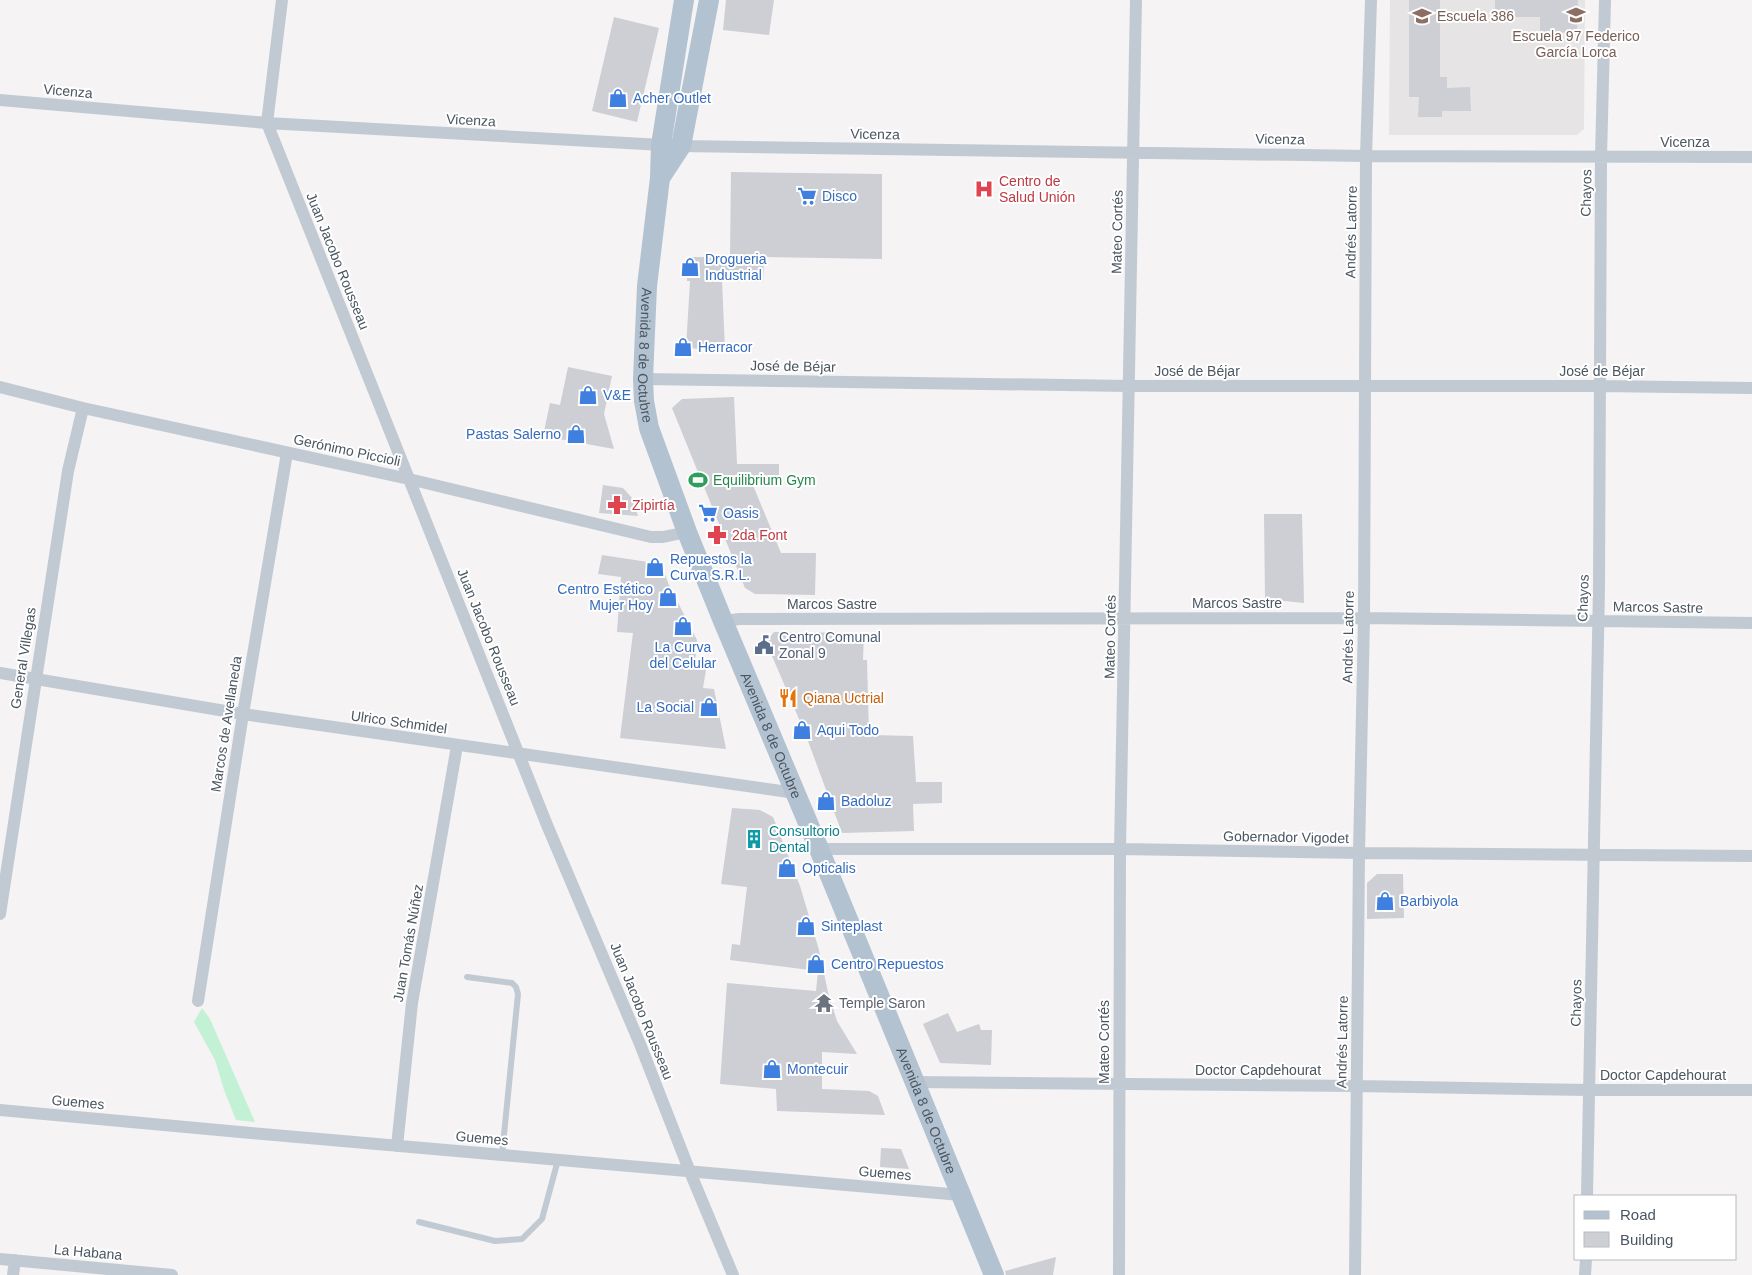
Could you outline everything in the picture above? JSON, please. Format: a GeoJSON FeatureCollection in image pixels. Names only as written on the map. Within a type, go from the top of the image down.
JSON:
{"type":"FeatureCollection","features":[{"type":"Feature","properties":{"kind":"main road","name":"Avenida 8 de Octubre"},"geometry":{"type":"LineString","coordinates":[[684,0],[661,145],[660,178],[647,286],[643,379],[644,401],[649,428],[687,532],[723,621],[994,1275]]}},
{"type":"Feature","properties":{"kind":"main road","name":"Avenida 8 de Octubre"},"geometry":{"type":"LineString","coordinates":[[660,178],[681,146],[709,0]]}},
{"type":"Feature","properties":{"kind":"street","name":"Juan Jacobo Rousseau"},"geometry":{"type":"LineString","coordinates":[[282,0],[267,123],[547,825],[640,1044],[733,1275]]}},
{"type":"Feature","properties":{"kind":"street","name":"Mateo Cortés"},"geometry":{"type":"LineString","coordinates":[[1118,1275],[1120,849],[1136,0]]}},
{"type":"Feature","properties":{"kind":"street","name":"Andrés Latorre"},"geometry":{"type":"LineString","coordinates":[[1355,1275],[1359,853],[1364,618],[1366,156],[1371,0]]}},
{"type":"Feature","properties":{"kind":"street","name":"Chayos"},"geometry":{"type":"LineString","coordinates":[[1587,1195],[1597,621],[1601,157],[1605,0]]}},
{"type":"Feature","properties":{"kind":"street","name":"Vicenza"},"geometry":{"type":"LineString","coordinates":[[0,100],[267,123],[681,146],[1134,151],[1366,156],[1752,157]]}},
{"type":"Feature","properties":{"kind":"street","name":"José de Béjar"},"geometry":{"type":"LineString","coordinates":[[643,379],[1129,386],[1599,386],[1752,388]]}},
{"type":"Feature","properties":{"kind":"street","name":"Gerónimo Piccioli"},"geometry":{"type":"LineString","coordinates":[[0,387],[83,408],[410,479],[651,537],[663,537],[687,532]]}},
{"type":"Feature","properties":{"kind":"street","name":"General Villegas"},"geometry":{"type":"LineString","coordinates":[[0,914],[68,471],[83,408]]}},
{"type":"Feature","properties":{"kind":"street","name":"Marcos de Avellaneda"},"geometry":{"type":"LineString","coordinates":[[198,1001],[243,714],[287,452]]}},
{"type":"Feature","properties":{"kind":"street","name":"Marcos Sastre"},"geometry":{"type":"LineString","coordinates":[[723,621],[740,619],[1364,618],[1752,623]]}},
{"type":"Feature","properties":{"kind":"street","name":"Ulrico Schmidel"},"geometry":{"type":"LineString","coordinates":[[0,673],[243,714],[795,793]]}},
{"type":"Feature","properties":{"kind":"street","name":"Juan Tomás Núñez"},"geometry":{"type":"LineString","coordinates":[[398,1146],[412,1003],[457,746]]}},
{"type":"Feature","properties":{"kind":"street","name":"Gobernador Vigodet"},"geometry":{"type":"LineString","coordinates":[[819,849],[1120,849],[1752,856]]}},
{"type":"Feature","properties":{"kind":"street","name":"Doctor Capdehourat"},"geometry":{"type":"LineString","coordinates":[[914,1082],[1589,1090],[1752,1090]]}},
{"type":"Feature","properties":{"kind":"street","name":"Guemes"},"geometry":{"type":"LineString","coordinates":[[0,1110],[961,1195]]}},
{"type":"Feature","properties":{"kind":"street","name":"La Habana"},"geometry":{"type":"LineString","coordinates":[[0,1258],[172,1275]]}},
{"type":"Feature","properties":{"kind":"street"},"geometry":{"type":"LineString","coordinates":[[13,1275],[15,1260]]}},
{"type":"Feature","properties":{"kind":"street"},"geometry":{"type":"LineString","coordinates":[[1585,1275],[1586,1260]]}},
{"type":"Feature","properties":{"kind":"lane"},"geometry":{"type":"LineString","coordinates":[[466,976],[512,983],[516,987],[518,994],[502,1155]]}},
{"type":"Feature","properties":{"kind":"lane"},"geometry":{"type":"LineString","coordinates":[[419,1222],[495,1241],[522,1239],[542,1220],[558,1160]]}},
{"type":"Feature","properties":{"kind":"shaded area"},"geometry":{"type":"Polygon","coordinates":[[[1390,0],[1585,0],[1584,129],[1577,135],[1389,135],[1390,0]]]}},
{"type":"Feature","properties":{"kind":"green space"},"geometry":{"type":"Polygon","coordinates":[[[202,1008],[210,1019],[255,1122],[236,1120],[215,1060],[194,1022],[202,1008]]]}},
{"type":"Feature","properties":{"kind":"building"},"geometry":{"type":"Polygon","coordinates":[[[726,0],[774,0],[769,35],[723,30],[726,0]]]}},
{"type":"Feature","properties":{"kind":"building"},"geometry":{"type":"Polygon","coordinates":[[[1409,0],[1440,0],[1440,77],[1447,77],[1447,88],[1470,87],[1471,111],[1442,111],[1442,117],[1418,117],[1419,97],[1409,97],[1409,0]]]}},
{"type":"Feature","properties":{"kind":"building"},"geometry":{"type":"Polygon","coordinates":[[[1495,0],[1578,0],[1577,33],[1540,32],[1540,17],[1495,17],[1495,0]]]}},
{"type":"Feature","properties":{"kind":"building"},"geometry":{"type":"Polygon","coordinates":[[[614,17],[659,28],[637,122],[592,111],[614,17]]]}},
{"type":"Feature","properties":{"kind":"building","name":"Disco"},"geometry":{"type":"Polygon","coordinates":[[[731,172],[882,174],[882,259],[764,257],[763,282],[722,281],[725,350],[686,348],[690,281],[687,281],[688,257],[730,257],[731,172]]]}},
{"type":"Feature","properties":{"kind":"building"},"geometry":{"type":"Polygon","coordinates":[[[568,367],[612,376],[604,414],[614,449],[543,436],[550,403],[560,405],[568,367]]]}},
{"type":"Feature","properties":{"kind":"building"},"geometry":{"type":"Polygon","coordinates":[[[734,397],[737,464],[779,464],[779,477],[750,478],[781,553],[816,553],[815,595],[755,594],[745,588],[672,408],[682,399],[734,397]]]}},
{"type":"Feature","properties":{"kind":"building","name":"Zipirtía"},"geometry":{"type":"Polygon","coordinates":[[[603,485],[623,488],[632,498],[638,516],[599,513],[603,485]]]}},
{"type":"Feature","properties":{"kind":"building"},"geometry":{"type":"Polygon","coordinates":[[[1264,514],[1302,514],[1304,603],[1265,599],[1264,514]]]}},
{"type":"Feature","properties":{"kind":"building"},"geometry":{"type":"Polygon","coordinates":[[[602,555],[661,564],[669,585],[697,640],[695,663],[707,664],[703,688],[714,689],[726,749],[620,738],[633,633],[617,632],[621,577],[598,574],[602,555]]]}},
{"type":"Feature","properties":{"kind":"building"},"geometry":{"type":"Polygon","coordinates":[[[774,632],[864,633],[863,660],[867,660],[869,735],[913,736],[916,782],[942,782],[942,803],[913,804],[914,831],[842,833],[805,733],[766,642],[774,632]]]}},
{"type":"Feature","properties":{"kind":"building"},"geometry":{"type":"Polygon","coordinates":[[[732,808],[760,810],[773,817],[800,886],[837,1021],[857,1054],[822,1052],[822,1089],[869,1091],[878,1096],[885,1115],[777,1111],[776,1089],[720,1084],[727,983],[816,991],[818,971],[730,960],[732,944],[740,945],[747,887],[721,884],[732,808]]]}},
{"type":"Feature","properties":{"kind":"building","name":"Barbiyola"},"geometry":{"type":"Polygon","coordinates":[[[1377,874],[1403,874],[1404,918],[1367,919],[1367,883],[1377,874]]]}},
{"type":"Feature","properties":{"kind":"building"},"geometry":{"type":"Polygon","coordinates":[[[948,1013],[957,1032],[979,1024],[981,1030],[992,1030],[991,1065],[940,1063],[923,1024],[948,1013]]]}},
{"type":"Feature","properties":{"kind":"building"},"geometry":{"type":"Polygon","coordinates":[[[881,1148],[901,1149],[909,1169],[880,1167],[881,1148]]]}},
{"type":"Feature","properties":{"kind":"building"},"geometry":{"type":"Polygon","coordinates":[[[1056,1257],[1053,1275],[1006,1275],[1005,1271],[1056,1257]]]}},
{"type":"Feature","properties":{"kind":"place","name":"Escuela 97 Federico García Lorca"},"geometry":{"type":"Point","coordinates":[1576,15]}},
{"type":"Feature","properties":{"kind":"place","name":"Escuela 386"},"geometry":{"type":"Point","coordinates":[1422,16]}},
{"type":"Feature","properties":{"kind":"place","name":"Acher Outlet"},"geometry":{"type":"Point","coordinates":[618,98]}},
{"type":"Feature","properties":{"kind":"place","name":"Centro de Salud Unión"},"geometry":{"type":"Point","coordinates":[984,189]}},
{"type":"Feature","properties":{"kind":"place","name":"Disco"},"geometry":{"type":"Point","coordinates":[807,196]}},
{"type":"Feature","properties":{"kind":"place","name":"Drogueria Industrial"},"geometry":{"type":"Point","coordinates":[690,267]}},
{"type":"Feature","properties":{"kind":"place","name":"Herracor"},"geometry":{"type":"Point","coordinates":[683,347]}},
{"type":"Feature","properties":{"kind":"place","name":"V&E"},"geometry":{"type":"Point","coordinates":[588,395]}},
{"type":"Feature","properties":{"kind":"place","name":"Pastas Salerno"},"geometry":{"type":"Point","coordinates":[576,434]}},
{"type":"Feature","properties":{"kind":"place","name":"Equilibrium Gym"},"geometry":{"type":"Point","coordinates":[698,480]}},
{"type":"Feature","properties":{"kind":"place","name":"Zipirtía"},"geometry":{"type":"Point","coordinates":[617,505]}},
{"type":"Feature","properties":{"kind":"place","name":"Oasis"},"geometry":{"type":"Point","coordinates":[708,513]}},
{"type":"Feature","properties":{"kind":"place","name":"2da Font"},"geometry":{"type":"Point","coordinates":[717,535]}},
{"type":"Feature","properties":{"kind":"place","name":"Repuestos la Curva S.R.L."},"geometry":{"type":"Point","coordinates":[655,567]}},
{"type":"Feature","properties":{"kind":"place","name":"Centro Estético Mujer Hoy"},"geometry":{"type":"Point","coordinates":[668,597]}},
{"type":"Feature","properties":{"kind":"place","name":"La Curva del Celular"},"geometry":{"type":"Point","coordinates":[683,626]}},
{"type":"Feature","properties":{"kind":"place","name":"Centro Comunal Zonal 9"},"geometry":{"type":"Point","coordinates":[764,645]}},
{"type":"Feature","properties":{"kind":"place","name":"Qiana Uctrial"},"geometry":{"type":"Point","coordinates":[788,698]}},
{"type":"Feature","properties":{"kind":"place","name":"La Social"},"geometry":{"type":"Point","coordinates":[709,707]}},
{"type":"Feature","properties":{"kind":"place","name":"Aqui Todo"},"geometry":{"type":"Point","coordinates":[802,730]}},
{"type":"Feature","properties":{"kind":"place","name":"Badoluz"},"geometry":{"type":"Point","coordinates":[826,801]}},
{"type":"Feature","properties":{"kind":"place","name":"Consultorio Dental"},"geometry":{"type":"Point","coordinates":[754,839]}},
{"type":"Feature","properties":{"kind":"place","name":"Opticalis"},"geometry":{"type":"Point","coordinates":[787,868]}},
{"type":"Feature","properties":{"kind":"place","name":"Barbiyola"},"geometry":{"type":"Point","coordinates":[1385,901]}},
{"type":"Feature","properties":{"kind":"place","name":"Sinteplast"},"geometry":{"type":"Point","coordinates":[806,926]}},
{"type":"Feature","properties":{"kind":"place","name":"Centro Repuestos"},"geometry":{"type":"Point","coordinates":[816,964]}},
{"type":"Feature","properties":{"kind":"place","name":"Temple Saron"},"geometry":{"type":"Point","coordinates":[824,1003]}},
{"type":"Feature","properties":{"kind":"place","name":"Montecuir"},"geometry":{"type":"Point","coordinates":[772,1069]}}]}
